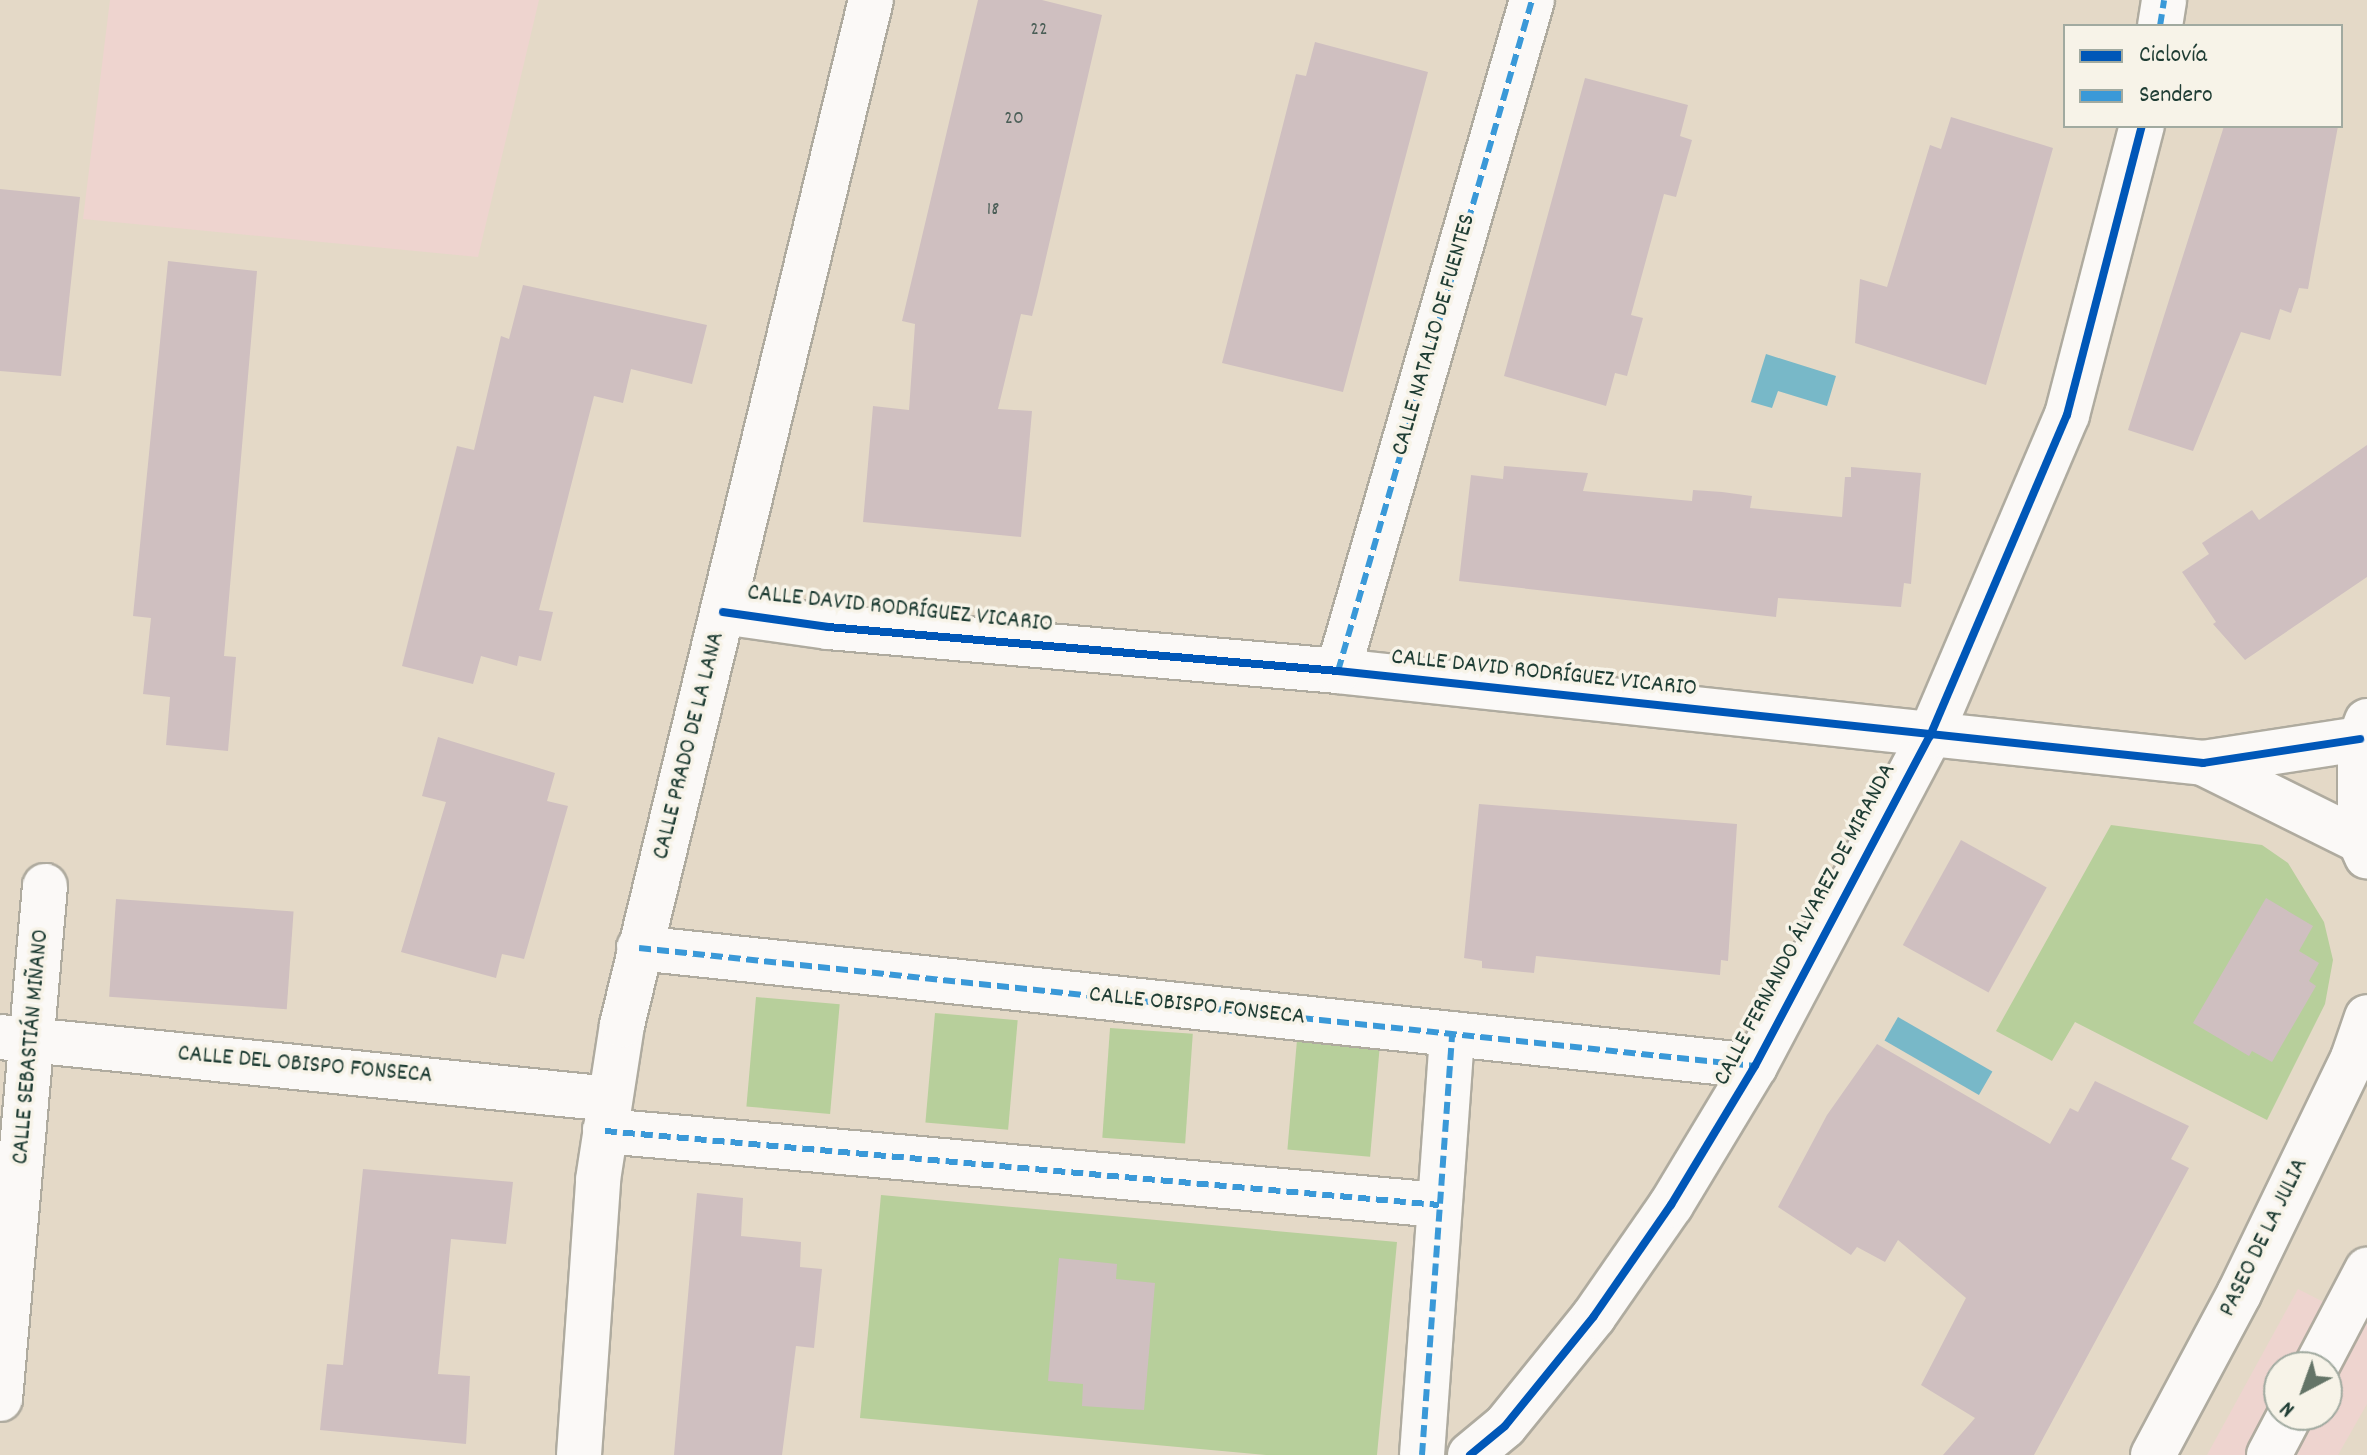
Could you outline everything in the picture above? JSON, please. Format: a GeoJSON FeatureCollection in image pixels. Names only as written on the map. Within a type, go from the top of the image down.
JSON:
{"type":"FeatureCollection","features":[{"type":"Feature","properties":{"kind":"street","name":"CALLE PRADO DE LA LANA"},"geometry":{"type":"LineString","coordinates":[[579,1455],[607,1115],[639,948],[871,0]]}},
{"type":"Feature","properties":{"kind":"street","name":"CALLE NATALIO DE FUENTES"},"geometry":{"type":"LineString","coordinates":[[1338,671],[1532,0]]}},
{"type":"Feature","properties":{"kind":"street"},"geometry":{"type":"LineString","coordinates":[[2160,24],[2164,0]]}},
{"type":"Feature","properties":{"kind":"street","name":"CALLE FERNANDO ÁLVAREZ DE MIRANDA"},"geometry":{"type":"LineString","coordinates":[[1470,1455],[1505,1426],[1594,1316],[1671,1205],[1755,1066],[1930,736],[2067,415],[2141,128]]}},
{"type":"Feature","properties":{"kind":"street","name":"CALLE DAVID RODRÍGUEZ VICARIO"},"geometry":{"type":"LineString","coordinates":[[723,612],[828,627],[1338,671],[2203,763],[2363,730]]}},
{"type":"Feature","properties":{"kind":"street"},"geometry":{"type":"LineString","coordinates":[[2363,730],[2363,849]]}},
{"type":"Feature","properties":{"kind":"street","name":"CALLE DAVID RODRÍGUEZ VICARIO"},"geometry":{"type":"LineString","coordinates":[[2203,763],[2363,849]]}},
{"type":"Feature","properties":{"kind":"street","name":"CALLE SEBASTIÁN MIÑANO"},"geometry":{"type":"LineString","coordinates":[[0,1399],[16,1038],[45,886]]}},
{"type":"Feature","properties":{"kind":"street","name":"CALLE OBISPO FONSECA"},"geometry":{"type":"LineString","coordinates":[[639,948],[1755,1066]]}},
{"type":"Feature","properties":{"kind":"street","name":"PASEO DE LA JULIA"},"geometry":{"type":"LineString","coordinates":[[2153,1455],[2239,1294],[2353,1058],[2367,1017]]}},
{"type":"Feature","properties":{"kind":"street"},"geometry":{"type":"LineString","coordinates":[[1422,1455],[1452,1034]]}},
{"type":"Feature","properties":{"kind":"street","name":"CALLE DEL OBISPO FONSECA"},"geometry":{"type":"LineString","coordinates":[[16,1038],[607,1115]]}},
{"type":"Feature","properties":{"kind":"street"},"geometry":{"type":"LineString","coordinates":[[607,1115],[1439,1205]]}},
{"type":"Feature","properties":{"kind":"street"},"geometry":{"type":"LineString","coordinates":[[2324,1351],[2367,1270]]}},
{"type":"Feature","properties":{"kind":"street"},"geometry":{"type":"LineString","coordinates":[[2269,1455],[2282,1431]]}},
{"type":"Feature","properties":{"kind":"shaded area"},"geometry":{"type":"Polygon","coordinates":[[[110,0],[539,0],[478,257],[83,219],[110,0]]]}},
{"type":"Feature","properties":{"kind":"shaded area"},"geometry":{"type":"Polygon","coordinates":[[[2298,1289],[2367,1324],[2367,1404],[2338,1455],[2207,1455],[2263,1353],[2263,1431],[2343,1431],[2343,1351],[2264,1351],[2298,1289]]]}},
{"type":"Feature","properties":{"kind":"green space"},"geometry":{"type":"Polygon","coordinates":[[[2111,825],[2262,845],[2288,863],[2324,922],[2333,960],[2325,1004],[2267,1120],[2075,1022],[2052,1061],[1996,1031],[2111,825]]]}},
{"type":"Feature","properties":{"kind":"green space"},"geometry":{"type":"Polygon","coordinates":[[[756,997],[840,1004],[830,1114],[746,1107],[756,997]]]}},
{"type":"Feature","properties":{"kind":"green space"},"geometry":{"type":"Polygon","coordinates":[[[935,1013],[1018,1020],[1008,1130],[925,1123],[935,1013]]]}},
{"type":"Feature","properties":{"kind":"green space"},"geometry":{"type":"Polygon","coordinates":[[[1110,1028],[1193,1034],[1185,1144],[1102,1138],[1110,1028]]]}},
{"type":"Feature","properties":{"kind":"green space"},"geometry":{"type":"Polygon","coordinates":[[[1297,1040],[1380,1047],[1370,1157],[1287,1150],[1297,1040]]]}},
{"type":"Feature","properties":{"kind":"green space"},"geometry":{"type":"Polygon","coordinates":[[[881,1195],[1397,1242],[1377,1455],[1266,1455],[860,1418],[881,1195]]]}},
{"type":"Feature","properties":{"kind":"water"},"geometry":{"type":"Polygon","coordinates":[[[1766,354],[1836,376],[1827,406],[1778,391],[1772,408],[1751,402],[1766,354]]]}},
{"type":"Feature","properties":{"kind":"water"},"geometry":{"type":"Polygon","coordinates":[[[1898,1017],[1992,1072],[1979,1095],[1885,1040],[1898,1017]]]}},
{"type":"Feature","properties":{"kind":"building"},"geometry":{"type":"Polygon","coordinates":[[[978,0],[1042,0],[1102,15],[1032,316],[1021,314],[998,409],[1032,411],[1021,537],[863,522],[873,406],[909,410],[915,324],[902,321],[978,0]]]}},
{"type":"Feature","properties":{"kind":"building"},"geometry":{"type":"Polygon","coordinates":[[[1315,42],[1428,72],[1343,392],[1222,363],[1296,74],[1306,76],[1315,42]]]}},
{"type":"Feature","properties":{"kind":"building"},"geometry":{"type":"Polygon","coordinates":[[[1585,78],[1688,105],[1680,136],[1692,140],[1676,197],[1664,194],[1631,315],[1643,318],[1627,376],[1615,373],[1606,406],[1504,376],[1585,78]]]}},
{"type":"Feature","properties":{"kind":"building"},"geometry":{"type":"Polygon","coordinates":[[[1951,117],[2053,148],[1986,385],[1855,343],[1860,279],[1887,287],[1930,145],[1941,149],[1951,117]]]}},
{"type":"Feature","properties":{"kind":"building"},"geometry":{"type":"Polygon","coordinates":[[[2223,128],[2338,128],[2308,289],[2299,288],[2291,313],[2280,309],[2270,340],[2241,332],[2193,451],[2128,430],[2223,128]]]}},
{"type":"Feature","properties":{"kind":"building"},"geometry":{"type":"Polygon","coordinates":[[[0,189],[80,197],[61,376],[0,371],[0,189]]]}},
{"type":"Feature","properties":{"kind":"building"},"geometry":{"type":"Polygon","coordinates":[[[168,261],[257,271],[224,656],[236,657],[228,751],[166,745],[170,697],[143,694],[151,618],[133,616],[168,261]]]}},
{"type":"Feature","properties":{"kind":"building"},"geometry":{"type":"Polygon","coordinates":[[[523,285],[707,325],[692,384],[631,369],[623,403],[594,396],[539,610],[553,612],[541,661],[519,656],[517,666],[481,656],[473,684],[402,666],[457,446],[474,450],[501,336],[509,339],[523,285]]]}},
{"type":"Feature","properties":{"kind":"building"},"geometry":{"type":"Polygon","coordinates":[[[2367,445],[2367,577],[2245,660],[2213,624],[2216,622],[2182,572],[2209,554],[2202,543],[2252,510],[2259,520],[2367,445]]]}},
{"type":"Feature","properties":{"kind":"building"},"geometry":{"type":"Polygon","coordinates":[[[1504,466],[1588,473],[1583,491],[1692,501],[1693,490],[1722,492],[1752,496],[1750,508],[1842,517],[1845,477],[1851,477],[1851,467],[1921,473],[1911,584],[1904,583],[1901,607],[1778,598],[1776,617],[1459,581],[1471,475],[1503,479],[1504,466]]]}},
{"type":"Feature","properties":{"kind":"building"},"geometry":{"type":"Polygon","coordinates":[[[438,737],[555,773],[547,801],[568,806],[524,959],[502,954],[496,978],[401,952],[446,802],[422,796],[438,737]]]}},
{"type":"Feature","properties":{"kind":"building"},"geometry":{"type":"Polygon","coordinates":[[[1479,804],[1737,824],[1728,961],[1721,960],[1720,975],[1536,956],[1534,973],[1482,968],[1482,961],[1464,958],[1479,804]]]}},
{"type":"Feature","properties":{"kind":"building"},"geometry":{"type":"Polygon","coordinates":[[[1961,840],[2047,888],[1989,992],[1903,945],[1961,840]]]}},
{"type":"Feature","properties":{"kind":"building"},"geometry":{"type":"Polygon","coordinates":[[[2266,898],[2313,926],[2299,951],[2319,963],[2309,981],[2316,986],[2272,1062],[2252,1051],[2249,1056],[2193,1023],[2266,898]]]}},
{"type":"Feature","properties":{"kind":"building"},"geometry":{"type":"Polygon","coordinates":[[[116,899],[294,911],[287,1009],[109,997],[116,899]]]}},
{"type":"Feature","properties":{"kind":"building"},"geometry":{"type":"Polygon","coordinates":[[[1877,1044],[2050,1144],[2070,1108],[2078,1112],[2095,1081],[2189,1126],[2171,1159],[2189,1168],[2034,1455],[1943,1455],[1975,1418],[1921,1385],[1966,1298],[1898,1240],[1885,1262],[1857,1247],[1851,1255],[1778,1207],[1827,1115],[1877,1044]]]}},
{"type":"Feature","properties":{"kind":"building"},"geometry":{"type":"Polygon","coordinates":[[[363,1169],[513,1182],[506,1244],[451,1239],[438,1374],[470,1376],[466,1444],[320,1430],[327,1364],[343,1365],[363,1169]]]}},
{"type":"Feature","properties":{"kind":"building"},"geometry":{"type":"Polygon","coordinates":[[[697,1193],[743,1198],[741,1236],[801,1242],[800,1267],[822,1269],[814,1348],[796,1346],[782,1455],[674,1455],[697,1193]]]}},
{"type":"Feature","properties":{"kind":"building"},"geometry":{"type":"Polygon","coordinates":[[[1059,1258],[1117,1264],[1116,1279],[1155,1283],[1144,1410],[1082,1406],[1083,1384],[1048,1381],[1059,1258]]]}},
{"type":"Feature","properties":{"kind":"marked path"},"geometry":{"type":"LineString","coordinates":[[1338,671],[1532,0]]}},
{"type":"Feature","properties":{"kind":"marked path"},"geometry":{"type":"LineString","coordinates":[[2160,24],[2164,0]]}},
{"type":"Feature","properties":{"kind":"marked path"},"geometry":{"type":"LineString","coordinates":[[639,948],[1755,1066]]}},
{"type":"Feature","properties":{"kind":"marked path"},"geometry":{"type":"LineString","coordinates":[[1422,1455],[1452,1034]]}},
{"type":"Feature","properties":{"kind":"marked path"},"geometry":{"type":"LineString","coordinates":[[605,1131],[1439,1205]]}},
{"type":"Feature","properties":{"kind":"cycle path"},"geometry":{"type":"LineString","coordinates":[[1470,1455],[1505,1426],[1594,1316],[1671,1205],[1755,1066],[1930,736],[2067,415],[2141,128]]}},
{"type":"Feature","properties":{"kind":"cycle path"},"geometry":{"type":"LineString","coordinates":[[723,612],[828,627],[1338,671],[2203,763],[2360,739]]}}]}
